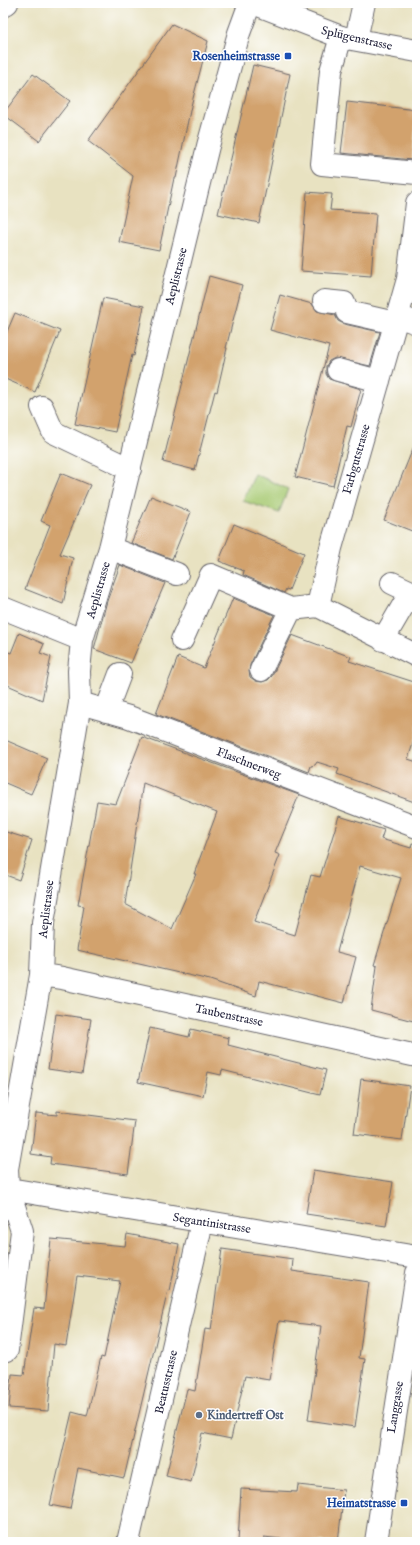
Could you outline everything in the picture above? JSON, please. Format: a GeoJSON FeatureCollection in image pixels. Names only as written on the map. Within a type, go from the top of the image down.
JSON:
{"type":"FeatureCollection","features":[{"type":"Feature","properties":{"kind":"street"},"geometry":{"type":"LineString","coordinates":[[3,6],[8,3]]}},
{"type":"Feature","properties":{"kind":"street","name":"Aeplistrasse"},"geometry":{"type":"LineString","coordinates":[[5,1188],[41,975],[43,923],[80,703],[79,671],[82,640],[110,548],[208,146],[239,32],[250,3]]}},
{"type":"Feature","properties":{"kind":"street","name":"Splügenstrasse"},"geometry":{"type":"LineString","coordinates":[[253,3],[348,38],[417,51]]}},
{"type":"Feature","properties":{"kind":"street"},"geometry":{"type":"LineString","coordinates":[[364,3],[331,71],[322,164],[417,173]]}},
{"type":"Feature","properties":{"kind":"street","name":"Farbgutstrasse"},"geometry":{"type":"LineString","coordinates":[[318,606],[340,553],[378,381],[403,321],[417,203]]}},
{"type":"Feature","properties":{"kind":"street"},"geometry":{"type":"LineString","coordinates":[[324,300],[344,303],[347,312],[403,321]]}},
{"type":"Feature","properties":{"kind":"street"},"geometry":{"type":"LineString","coordinates":[[338,370],[378,381]]}},
{"type":"Feature","properties":{"kind":"street"},"geometry":{"type":"LineString","coordinates":[[42,406],[53,432],[130,469]]}},
{"type":"Feature","properties":{"kind":"street"},"geometry":{"type":"LineString","coordinates":[[110,548],[177,574]]}},
{"type":"Feature","properties":{"kind":"street"},"geometry":{"type":"LineString","coordinates":[[182,640],[211,575],[291,609],[318,606],[417,656]]}},
{"type":"Feature","properties":{"kind":"street"},"geometry":{"type":"LineString","coordinates":[[383,640],[407,587]]}},
{"type":"Feature","properties":{"kind":"street"},"geometry":{"type":"LineString","coordinates":[[3,608],[82,640]]}},
{"type":"Feature","properties":{"kind":"street"},"geometry":{"type":"LineString","coordinates":[[261,670],[291,609]]}},
{"type":"Feature","properties":{"kind":"street"},"geometry":{"type":"LineString","coordinates":[[106,710],[120,674]]}},
{"type":"Feature","properties":{"kind":"street","name":"Flaschnerweg"},"geometry":{"type":"LineString","coordinates":[[80,703],[129,717],[417,827]]}},
{"type":"Feature","properties":{"kind":"street","name":"Taubenstrasse"},"geometry":{"type":"LineString","coordinates":[[41,975],[62,978],[417,1056]]}},
{"type":"Feature","properties":{"kind":"street"},"geometry":{"type":"LineString","coordinates":[[5,1188],[22,1231],[7,1350]]}},
{"type":"Feature","properties":{"kind":"street","name":"Segantinistrasse"},"geometry":{"type":"LineString","coordinates":[[5,1188],[417,1257]]}},
{"type":"Feature","properties":{"kind":"street","name":"Beatusstrasse"},"geometry":{"type":"LineString","coordinates":[[128,1542],[202,1222]]}},
{"type":"Feature","properties":{"kind":"street","name":"Langgasse"},"geometry":{"type":"LineString","coordinates":[[376,1542],[417,1273]]}},
{"type":"Feature","properties":{"kind":"green space"},"geometry":{"type":"Polygon","coordinates":[[[255,474],[288,489],[279,513],[243,501],[255,474]]]}},
{"type":"Feature","properties":{"kind":"building"},"geometry":{"type":"Polygon","coordinates":[[[172,24],[208,41],[191,106],[176,178],[174,178],[159,250],[119,242],[133,176],[88,141],[172,24]]]}},
{"type":"Feature","properties":{"kind":"building"},"geometry":{"type":"Polygon","coordinates":[[[253,65],[290,74],[259,223],[218,214],[253,65]]]}},
{"type":"Feature","properties":{"kind":"building"},"geometry":{"type":"Polygon","coordinates":[[[33,74],[70,101],[39,141],[3,114],[33,74]]]}},
{"type":"Feature","properties":{"kind":"building"},"geometry":{"type":"Polygon","coordinates":[[[347,102],[417,110],[412,160],[341,153],[347,102]]]}},
{"type":"Feature","properties":{"kind":"building"},"geometry":{"type":"Polygon","coordinates":[[[307,192],[332,194],[330,210],[376,213],[371,276],[301,271],[307,192]]]}},
{"type":"Feature","properties":{"kind":"building"},"geometry":{"type":"Polygon","coordinates":[[[209,276],[242,285],[226,348],[217,392],[215,391],[195,470],[163,462],[209,276]]]}},
{"type":"Feature","properties":{"kind":"building"},"geometry":{"type":"Polygon","coordinates":[[[280,295],[312,304],[317,311],[335,315],[338,321],[344,324],[380,332],[370,366],[335,358],[329,361],[326,366],[326,374],[329,379],[361,389],[351,427],[347,426],[333,486],[295,477],[329,346],[270,330],[280,295]]]}},
{"type":"Feature","properties":{"kind":"building"},"geometry":{"type":"Polygon","coordinates":[[[103,298],[144,306],[134,356],[132,355],[115,432],[75,424],[103,298]]]}},
{"type":"Feature","properties":{"kind":"building"},"geometry":{"type":"Polygon","coordinates":[[[15,313],[60,331],[35,392],[3,378],[3,341],[15,313]]]}},
{"type":"Feature","properties":{"kind":"building"},"geometry":{"type":"Polygon","coordinates":[[[417,441],[417,533],[384,520],[417,441]]]}},
{"type":"Feature","properties":{"kind":"building"},"geometry":{"type":"Polygon","coordinates":[[[61,473],[90,485],[60,554],[73,558],[63,604],[25,589],[50,525],[41,521],[61,473]]]}},
{"type":"Feature","properties":{"kind":"building"},"geometry":{"type":"Polygon","coordinates":[[[151,496],[191,512],[172,559],[131,543],[151,496]]]}},
{"type":"Feature","properties":{"kind":"building"},"geometry":{"type":"Polygon","coordinates":[[[234,524],[304,553],[289,590],[286,589],[284,593],[243,575],[244,571],[219,561],[234,524]]]}},
{"type":"Feature","properties":{"kind":"building"},"geometry":{"type":"Polygon","coordinates":[[[120,565],[165,583],[131,663],[94,649],[107,601],[120,565]]]}},
{"type":"Feature","properties":{"kind":"building"},"geometry":{"type":"Polygon","coordinates":[[[233,598],[274,615],[250,665],[250,677],[256,681],[262,682],[268,680],[272,676],[292,635],[351,657],[349,661],[417,683],[417,731],[408,759],[417,762],[417,803],[337,774],[339,769],[317,762],[315,765],[311,766],[309,772],[156,714],[178,657],[204,668],[233,598]]]}},
{"type":"Feature","properties":{"kind":"building"},"geometry":{"type":"Polygon","coordinates":[[[19,633],[44,644],[40,653],[51,657],[42,700],[3,683],[3,650],[11,653],[19,633]]]}},
{"type":"Feature","properties":{"kind":"building"},"geometry":{"type":"Polygon","coordinates":[[[142,737],[299,795],[275,853],[280,855],[254,922],[295,935],[311,875],[320,877],[339,816],[384,830],[381,839],[411,848],[412,843],[417,844],[417,1022],[371,1010],[377,966],[374,965],[401,878],[360,866],[337,952],[356,957],[344,1003],[259,981],[256,996],[210,980],[77,950],[84,906],[78,905],[97,801],[116,804],[142,737]],[[143,783],[125,904],[172,929],[196,874],[194,874],[217,812],[143,783]]]}},
{"type":"Feature","properties":{"kind":"building"},"geometry":{"type":"Polygon","coordinates":[[[3,739],[47,758],[31,794],[3,782],[3,739]]]}},
{"type":"Feature","properties":{"kind":"building"},"geometry":{"type":"Polygon","coordinates":[[[3,831],[32,840],[19,880],[3,874],[3,831]]]}},
{"type":"Feature","properties":{"kind":"building"},"geometry":{"type":"Polygon","coordinates":[[[56,1014],[91,1019],[82,1074],[48,1069],[56,1014]]]}},
{"type":"Feature","properties":{"kind":"building"},"geometry":{"type":"Polygon","coordinates":[[[150,1028],[189,1037],[191,1029],[229,1038],[228,1045],[326,1070],[320,1095],[222,1070],[221,1075],[208,1072],[203,1096],[138,1082],[150,1028]]]}},
{"type":"Feature","properties":{"kind":"building"},"geometry":{"type":"Polygon","coordinates":[[[361,1079],[410,1086],[402,1140],[354,1134],[361,1079]]]}},
{"type":"Feature","properties":{"kind":"building"},"geometry":{"type":"Polygon","coordinates":[[[57,1111],[135,1121],[128,1174],[50,1164],[51,1157],[31,1154],[36,1113],[57,1115],[57,1111]]]}},
{"type":"Feature","properties":{"kind":"building"},"geometry":{"type":"Polygon","coordinates":[[[313,1170],[393,1182],[386,1226],[306,1214],[313,1170]]]}},
{"type":"Feature","properties":{"kind":"building"},"geometry":{"type":"Polygon","coordinates":[[[127,1234],[179,1244],[170,1291],[168,1290],[124,1478],[78,1468],[70,1509],[50,1505],[72,1412],[87,1416],[101,1357],[104,1358],[120,1281],[77,1276],[66,1346],[54,1344],[48,1411],[9,1408],[12,1374],[24,1375],[34,1308],[44,1309],[51,1239],[125,1246],[127,1234]]]}},
{"type":"Feature","properties":{"kind":"building"},"geometry":{"type":"Polygon","coordinates":[[[222,1249],[293,1259],[292,1271],[369,1282],[359,1358],[365,1359],[355,1427],[308,1420],[321,1326],[279,1321],[269,1380],[245,1376],[231,1439],[202,1433],[191,1482],[166,1476],[187,1389],[195,1391],[205,1329],[211,1330],[222,1249]]]}},
{"type":"Feature","properties":{"kind":"building"},"geometry":{"type":"Polygon","coordinates":[[[298,1485],[344,1490],[338,1542],[308,1542],[264,1537],[264,1542],[238,1542],[241,1489],[297,1492],[298,1485]]]}},
{"type":"Feature","properties":{"kind":"place","name":"Rosenheimstrasse"},"geometry":{"type":"Point","coordinates":[288,56]}},
{"type":"Feature","properties":{"kind":"place","name":"Kindertreff Ost"},"geometry":{"type":"Point","coordinates":[199,1415]}},
{"type":"Feature","properties":{"kind":"place","name":"Heimatstrasse"},"geometry":{"type":"Point","coordinates":[404,1503]}}]}
